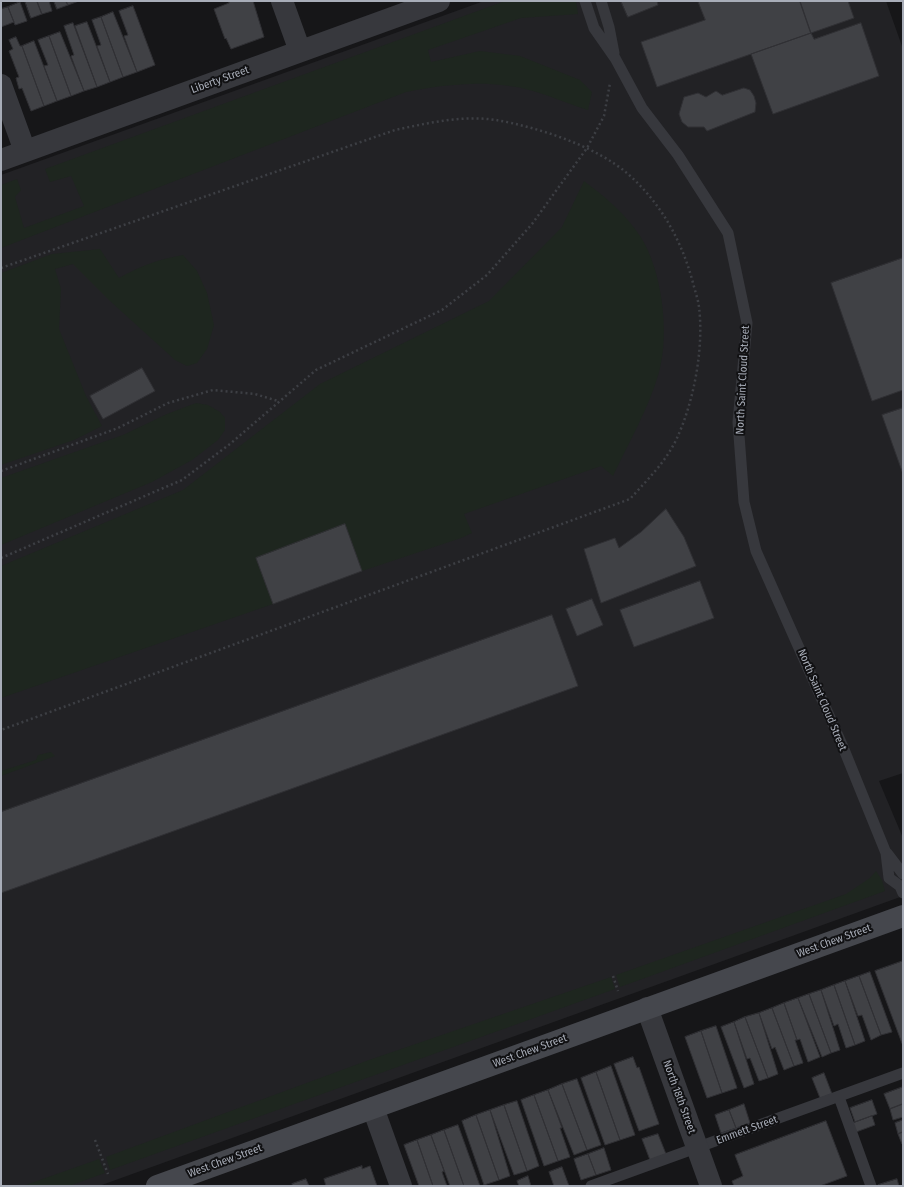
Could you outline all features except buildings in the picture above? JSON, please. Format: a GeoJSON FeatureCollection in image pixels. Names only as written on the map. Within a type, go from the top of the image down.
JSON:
{"type":"FeatureCollection","features":[{"type":"Feature","properties":{"kind":"street"},"geometry":{"type":"LineString","coordinates":[[282,1],[300,51]]}},
{"type":"Feature","properties":{"kind":"street","name":"Liberty Street"},"geometry":{"type":"LineString","coordinates":[[1,160],[439,1]]}},
{"type":"Feature","properties":{"kind":"street"},"geometry":{"type":"LineString","coordinates":[[1,85],[25,151]]}},
{"type":"Feature","properties":{"kind":"street","name":"West Chew Street"},"geometry":{"type":"LineString","coordinates":[[157,1186],[903,916]]}},
{"type":"Feature","properties":{"kind":"street","name":"North 18th Street"},"geometry":{"type":"LineString","coordinates":[[647,1008],[712,1186]]}},
{"type":"Feature","properties":{"kind":"street"},"geometry":{"type":"LineString","coordinates":[[373,1108],[401,1186]]}},
{"type":"Feature","properties":{"kind":"lane","name":"North Saint Cloud Street"},"geometry":{"type":"LineString","coordinates":[[585,1],[594,28],[615,58],[642,108],[678,155],[728,233],[747,323],[738,422],[744,502],[756,551],[843,747],[886,853],[889,878],[902,885]]}},
{"type":"Feature","properties":{"kind":"lane","name":"North Saint Cloud Street"},"geometry":{"type":"LineString","coordinates":[[601,1],[610,27],[615,58]]}},
{"type":"Feature","properties":{"kind":"lane","name":"North Saint Cloud Street"},"geometry":{"type":"LineString","coordinates":[[886,853],[903,874]]}},
{"type":"Feature","properties":{"kind":"lane","name":"Emmett Street"},"geometry":{"type":"LineString","coordinates":[[591,1186],[903,1073]]}},
{"type":"Feature","properties":{"kind":"lane"},"geometry":{"type":"LineString","coordinates":[[839,1096],[871,1186]]}},
{"type":"Feature","properties":{"kind":"path"},"geometry":{"type":"LineString","coordinates":[[1,558],[182,480],[230,444],[316,370],[442,310],[487,275],[532,224],[587,148],[604,116],[615,58]]}},
{"type":"Feature","properties":{"kind":"path"},"geometry":{"type":"LineString","coordinates":[[1,268],[395,130],[450,119],[495,120],[545,133],[587,148],[628,174],[658,206],[675,233],[688,267],[699,306],[700,334],[690,406],[676,440],[660,467],[630,499],[1,730]]}},
{"type":"Feature","properties":{"kind":"path"},"geometry":{"type":"LineString","coordinates":[[1,472],[118,428],[168,402],[213,390],[255,394],[278,402]]}},
{"type":"Feature","properties":{"kind":"path"},"geometry":{"type":"LineString","coordinates":[[613,976],[618,990]]}},
{"type":"Feature","properties":{"kind":"path"},"geometry":{"type":"LineString","coordinates":[[95,1140],[108,1174]]}},
{"type":"Feature","properties":{"kind":"shaded area"},"geometry":{"type":"Polygon","coordinates":[[[484,1],[886,1],[903,49],[903,773],[879,781],[903,838],[903,896],[99,1186],[1,1186],[1,175],[484,1]]]}},
{"type":"Feature","properties":{"kind":"shaded area"},"geometry":{"type":"Polygon","coordinates":[[[505,1],[576,1],[578,14],[521,18],[428,50],[431,62],[480,51],[520,56],[580,80],[592,92],[588,110],[547,95],[517,87],[501,85],[454,85],[406,92],[1,248],[1,185],[17,179],[21,190],[15,197],[24,228],[84,206],[71,176],[50,182],[45,169],[505,1]]]}},
{"type":"Feature","properties":{"kind":"shaded area"},"geometry":{"type":"Polygon","coordinates":[[[584,181],[607,199],[628,220],[648,250],[659,284],[664,321],[662,357],[655,385],[644,412],[613,476],[601,466],[464,514],[472,533],[461,538],[362,571],[273,604],[1,698],[1,566],[183,490],[320,384],[489,301],[562,227],[584,181]]]}},
{"type":"Feature","properties":{"kind":"shaded area"},"geometry":{"type":"Polygon","coordinates":[[[100,249],[119,278],[150,264],[183,255],[197,271],[207,293],[214,325],[207,349],[197,363],[187,366],[175,360],[110,301],[73,264],[55,269],[61,289],[59,329],[86,396],[102,426],[74,440],[1,465],[1,273],[52,254],[100,249]]]}},
{"type":"Feature","properties":{"kind":"shaded area"},"geometry":{"type":"Polygon","coordinates":[[[196,403],[208,405],[220,412],[225,418],[225,430],[218,440],[192,460],[152,482],[1,545],[1,478],[123,435],[167,414],[196,403]]]}},
{"type":"Feature","properties":{"kind":"shaded area"},"geometry":{"type":"Polygon","coordinates":[[[51,752],[55,756],[1,776],[1,771],[36,760],[38,755],[51,752]]]}},
{"type":"Feature","properties":{"kind":"shaded area"},"geometry":{"type":"Polygon","coordinates":[[[876,871],[882,880],[885,891],[620,987],[616,975],[846,894],[870,878],[876,871]]]}},
{"type":"Feature","properties":{"kind":"shaded area"},"geometry":{"type":"Polygon","coordinates":[[[611,977],[615,989],[110,1170],[106,1157],[369,1060],[611,977]]]}},
{"type":"Feature","properties":{"kind":"shaded area"},"geometry":{"type":"Polygon","coordinates":[[[99,1159],[105,1173],[69,1186],[23,1186],[99,1159]]]}}]}
